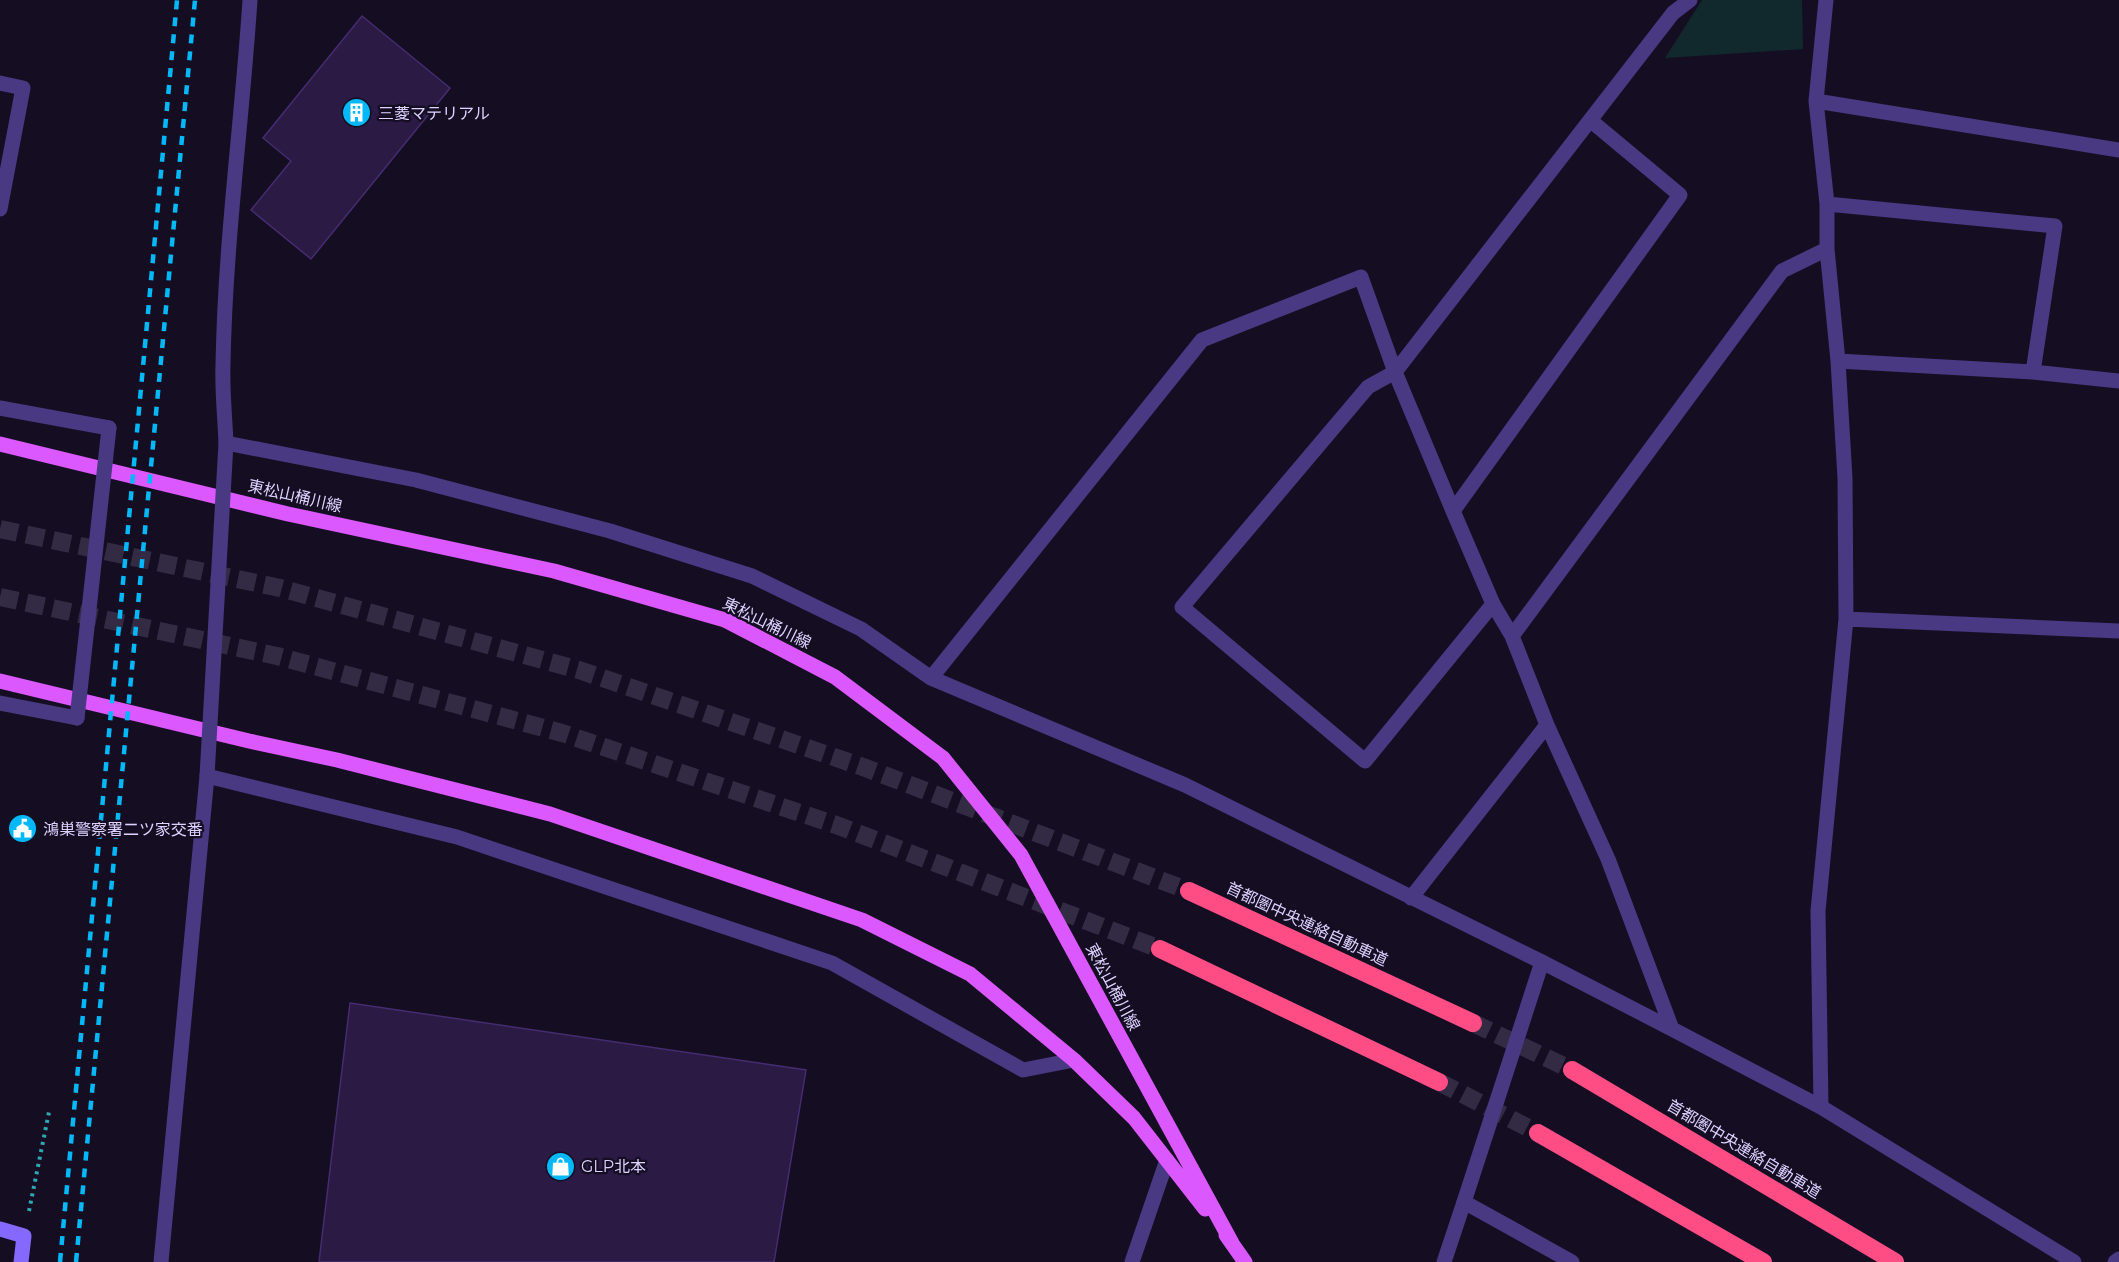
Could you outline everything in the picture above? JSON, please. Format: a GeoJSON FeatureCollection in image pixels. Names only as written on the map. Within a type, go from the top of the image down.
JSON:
{"type":"FeatureCollection","features":[{"type":"Feature","properties":{"kind":"highway","name":"首都圏中央連絡自動車道"},"geometry":{"type":"LineString","coordinates":[[1189,891],[1473,1023]]}},
{"type":"Feature","properties":{"kind":"highway"},"geometry":{"type":"LineString","coordinates":[[1160,949],[1439,1082]]}},
{"type":"Feature","properties":{"kind":"highway","name":"首都圏中央連絡自動車道"},"geometry":{"type":"LineString","coordinates":[[1572,1070],[1895,1262]]}},
{"type":"Feature","properties":{"kind":"highway"},"geometry":{"type":"LineString","coordinates":[[1538,1133],[1763,1262]]}},
{"type":"Feature","properties":{"kind":"main road","name":"東松山桶川線"},"geometry":{"type":"LineString","coordinates":[[0,444],[288,514],[554,571],[725,620],[835,677],[943,758],[1021,855],[1232,1243]]}},
{"type":"Feature","properties":{"kind":"main road","name":"東松山桶川線"},"geometry":{"type":"LineString","coordinates":[[0,681],[337,760],[550,814],[862,920],[970,974],[1074,1060],[1134,1118],[1245,1262]]}},
{"type":"Feature","properties":{"kind":"street"},"geometry":{"type":"LineString","coordinates":[[161,1262],[207,776],[226,443],[223,367],[225,326],[235,157],[246,64],[250,0]]}},
{"type":"Feature","properties":{"kind":"street"},"geometry":{"type":"LineString","coordinates":[[1493,604],[1365,761],[1182,607],[1368,387],[1395,372],[1673,14],[1690,0]]}},
{"type":"Feature","properties":{"kind":"street"},"geometry":{"type":"LineString","coordinates":[[1821,1107],[1818,911],[1846,619],[1845,478],[1838,361],[1827,249],[1827,204],[1816,101],[1826,0]]}},
{"type":"Feature","properties":{"kind":"street"},"geometry":{"type":"LineString","coordinates":[[0,83],[23,88],[0,208]]}},
{"type":"Feature","properties":{"kind":"street"},"geometry":{"type":"LineString","coordinates":[[1816,101],[2119,150]]}},
{"type":"Feature","properties":{"kind":"street"},"geometry":{"type":"LineString","coordinates":[[1453,511],[1680,195],[1590,120]]}},
{"type":"Feature","properties":{"kind":"street"},"geometry":{"type":"LineString","coordinates":[[1827,204],[2055,226],[2033,372]]}},
{"type":"Feature","properties":{"kind":"street"},"geometry":{"type":"LineString","coordinates":[[1512,636],[1782,272],[1827,249]]}},
{"type":"Feature","properties":{"kind":"street"},"geometry":{"type":"LineString","coordinates":[[931,678],[1203,340],[1361,277],[1395,372],[1453,511],[1493,604],[1512,636],[1547,725],[1608,859],[1672,1029]]}},
{"type":"Feature","properties":{"kind":"street"},"geometry":{"type":"LineString","coordinates":[[1838,361],[2033,372],[2119,381]]}},
{"type":"Feature","properties":{"kind":"street"},"geometry":{"type":"LineString","coordinates":[[0,408],[109,428],[77,718],[0,703]]}},
{"type":"Feature","properties":{"kind":"street"},"geometry":{"type":"LineString","coordinates":[[226,443],[416,480],[610,531],[752,576],[861,629],[931,678],[1185,785],[1672,1029],[1821,1107],[2074,1262]]}},
{"type":"Feature","properties":{"kind":"street"},"geometry":{"type":"LineString","coordinates":[[1846,619],[2119,632]]}},
{"type":"Feature","properties":{"kind":"street"},"geometry":{"type":"LineString","coordinates":[[1411,897],[1547,725]]}},
{"type":"Feature","properties":{"kind":"street"},"geometry":{"type":"LineString","coordinates":[[207,776],[457,837],[832,963],[1023,1070],[1074,1060]]}},
{"type":"Feature","properties":{"kind":"street"},"geometry":{"type":"LineString","coordinates":[[1444,1262],[1542,962]]}},
{"type":"Feature","properties":{"kind":"street"},"geometry":{"type":"LineString","coordinates":[[1132,1262],[1167,1160]]}},
{"type":"Feature","properties":{"kind":"street"},"geometry":{"type":"LineString","coordinates":[[1464,1203],[1572,1262]]}},
{"type":"Feature","properties":{"kind":"street"},"geometry":{"type":"LineString","coordinates":[[0,1229],[24,1236],[21,1262]]}},
{"type":"Feature","properties":{"kind":"street"},"geometry":{"type":"LineString","coordinates":[[2115,1262],[2119,1259]]}},
{"type":"Feature","properties":{"kind":"path"},"geometry":{"type":"LineString","coordinates":[[24,1236],[49,1112]]}},
{"type":"Feature","properties":{"kind":"green space"},"geometry":{"type":"Polygon","coordinates":[[[1702,0],[1802,0],[1803,49],[1665,58],[1702,0]]]}},
{"type":"Feature","properties":{"kind":"building","name":"三菱マテリアル"},"geometry":{"type":"Polygon","coordinates":[[[362,16],[450,88],[311,259],[251,210],[291,161],[263,138],[362,16]]]}},
{"type":"Feature","properties":{"kind":"building","name":"GLP北本"},"geometry":{"type":"Polygon","coordinates":[[[350,1003],[806,1070],[774,1262],[319,1262],[350,1003]]]}},
{"type":"Feature","properties":{"kind":"tunnel"},"geometry":{"type":"LineString","coordinates":[[0,529],[280,588],[579,670],[863,767],[1189,891]]}},
{"type":"Feature","properties":{"kind":"tunnel"},"geometry":{"type":"LineString","coordinates":[[0,597],[277,656],[562,733],[839,826],[1160,949]]}},
{"type":"Feature","properties":{"kind":"tunnel"},"geometry":{"type":"LineString","coordinates":[[1473,1023],[1572,1070]]}},
{"type":"Feature","properties":{"kind":"tunnel"},"geometry":{"type":"LineString","coordinates":[[1439,1082],[1538,1133]]}},
{"type":"Feature","properties":{"kind":"railway"},"geometry":{"type":"LineString","coordinates":[[60,1262],[177,0]]}},
{"type":"Feature","properties":{"kind":"railway"},"geometry":{"type":"LineString","coordinates":[[76,1262],[195,0]]}},
{"type":"Feature","properties":{"kind":"place","name":"三菱マテリアル"},"geometry":{"type":"Point","coordinates":[357,113]}},
{"type":"Feature","properties":{"kind":"place","name":"鴻巣警察署二ツ家交番"},"geometry":{"type":"Point","coordinates":[22,829]}},
{"type":"Feature","properties":{"kind":"place","name":"GLP北本"},"geometry":{"type":"Point","coordinates":[560,1166]}}]}
